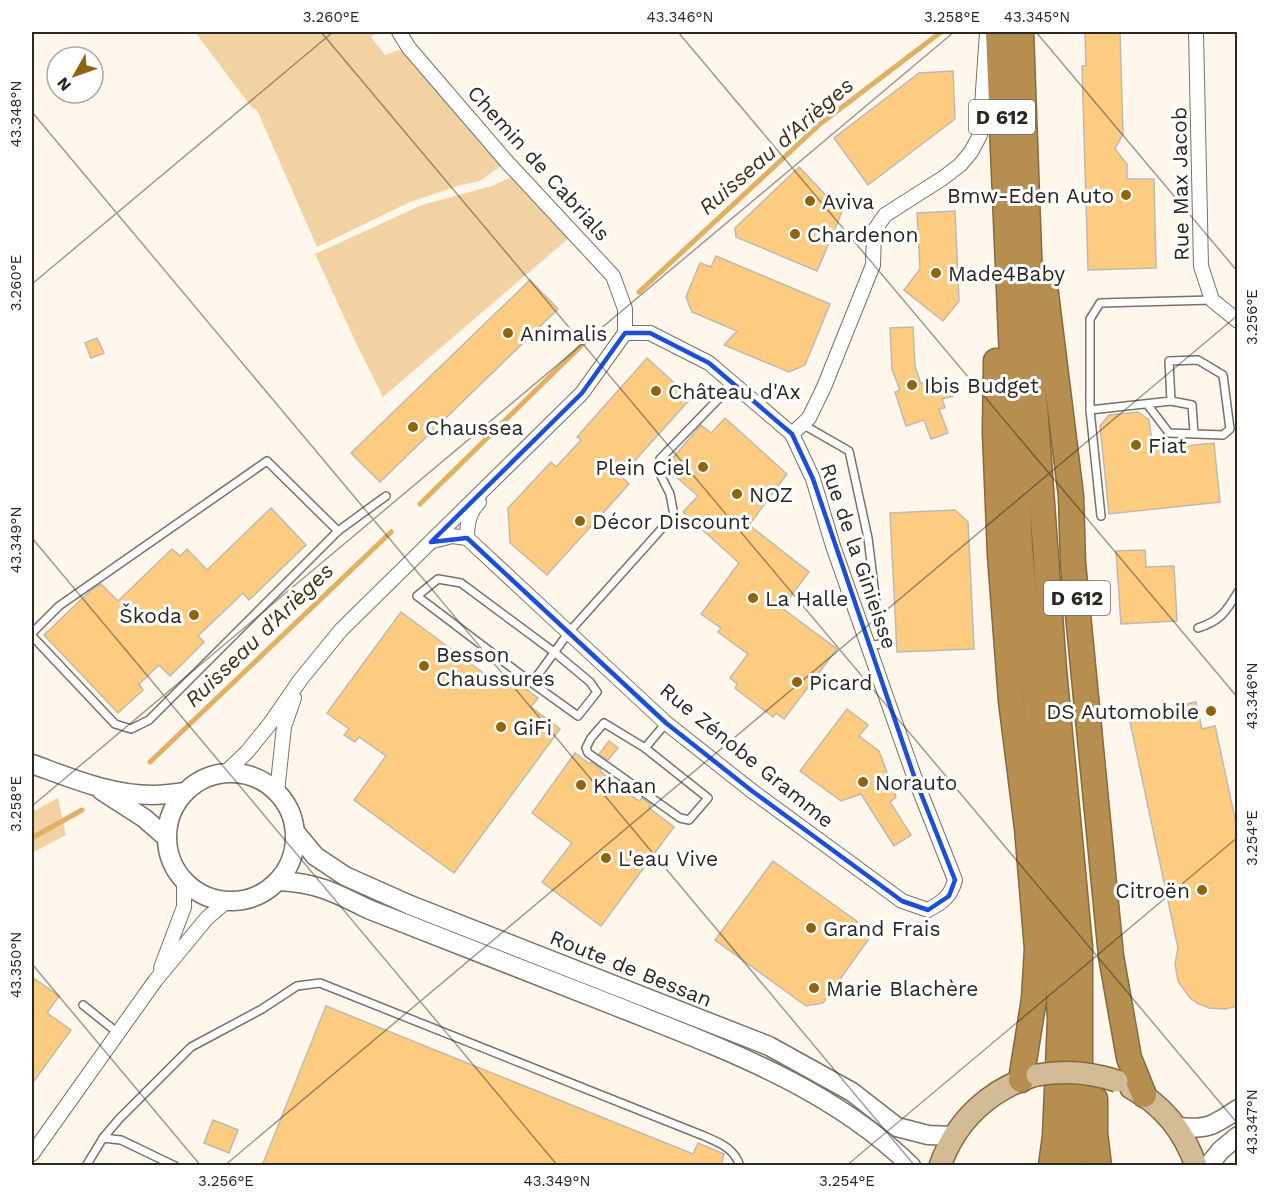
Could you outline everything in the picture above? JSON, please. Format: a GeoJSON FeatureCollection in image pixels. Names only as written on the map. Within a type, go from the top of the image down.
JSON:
{"type":"FeatureCollection","features":[{"type":"Feature","properties":{"kind":"highway","name":"D 612"},"geometry":{"type":"LineString","coordinates":[[998,32],[1012,387],[1019,480],[1020,548],[1052,867],[1060,1019],[1055,1136],[1051,1166]]}},
{"type":"Feature","properties":{"kind":"highway","name":"D 612"},"geometry":{"type":"LineString","coordinates":[[1021,32],[1034,392],[1054,670],[1080,947],[1080,1096],[1074,1166]]}},
{"type":"Feature","properties":{"kind":"highway","name":"D 612"},"geometry":{"type":"LineString","coordinates":[[1024,99],[1071,496],[1073,563],[1111,956],[1129,1058],[1144,1095]]}},
{"type":"Feature","properties":{"kind":"highway","name":"D 612"},"geometry":{"type":"LineString","coordinates":[[1005,203],[997,304],[995,444],[1000,555],[1011,701],[1027,828],[1037,949],[1029,1077]]}},
{"type":"Feature","properties":{"kind":"highway"},"geometry":{"type":"LineString","coordinates":[[1054,670],[1092,941],[1095,1133],[1098,1166]]}},
{"type":"Feature","properties":{"kind":"main road"},"geometry":{"type":"LineString","coordinates":[[940,1166],[953,1136],[963,1121],[982,1102],[1005,1087],[1029,1077],[1077,1071],[1098,1074],[1118,1081],[1144,1095],[1162,1109],[1178,1127],[1191,1150],[1196,1166]]}},
{"type":"Feature","properties":{"kind":"street","name":"Chemin de Cabrials"},"geometry":{"type":"LineString","coordinates":[[399,32],[409,48],[500,153],[613,276],[625,309],[625,333]]}},
{"type":"Feature","properties":{"kind":"street"},"geometry":{"type":"LineString","coordinates":[[792,435],[809,418],[824,387],[873,265],[874,231],[885,215],[960,165],[971,152],[980,135],[987,32]]}},
{"type":"Feature","properties":{"kind":"street","name":"Rue Max Jacob"},"geometry":{"type":"LineString","coordinates":[[1196,32],[1201,266],[1212,300]]}},
{"type":"Feature","properties":{"kind":"street"},"geometry":{"type":"LineString","coordinates":[[1212,300],[1238,321]]}},
{"type":"Feature","properties":{"kind":"street","name":"Rue de la Ginieisse"},"geometry":{"type":"LineString","coordinates":[[625,333],[650,333],[709,363],[792,435],[813,479],[833,546],[914,776],[955,880]]}},
{"type":"Feature","properties":{"kind":"street"},"geometry":{"type":"LineString","coordinates":[[225,773],[247,753],[301,679],[341,630],[582,393],[625,333]]}},
{"type":"Feature","properties":{"kind":"street"},"geometry":{"type":"LineString","coordinates":[[431,542],[452,536],[467,538],[467,524],[472,509],[516,465],[537,438]]}},
{"type":"Feature","properties":{"kind":"street","name":"Rue Zénobe Gramme"},"geometry":{"type":"LineString","coordinates":[[467,538],[666,723],[752,791],[902,901],[928,910],[942,903],[949,896],[955,880]]}},
{"type":"Feature","properties":{"kind":"street"},"geometry":{"type":"LineString","coordinates":[[277,792],[284,727],[301,679]]}},
{"type":"Feature","properties":{"kind":"street"},"geometry":{"type":"LineString","coordinates":[[32,764],[96,787],[123,792],[152,795],[185,792]]}},
{"type":"Feature","properties":{"kind":"street"},"geometry":{"type":"LineString","coordinates":[[225,773],[255,777],[277,792],[292,815],[296,833],[290,864],[279,881],[255,897],[227,902],[204,896],[184,881],[172,862],[167,838],[170,817],[185,792],[207,777],[225,773]]}},
{"type":"Feature","properties":{"kind":"street"},"geometry":{"type":"LineString","coordinates":[[96,787],[144,818],[167,838]]}},
{"type":"Feature","properties":{"kind":"street","name":"Route de Bessan"},"geometry":{"type":"LineString","coordinates":[[296,833],[315,856],[345,876],[410,905],[769,1047],[852,1092],[897,1126],[928,1135],[953,1136]]}},
{"type":"Feature","properties":{"kind":"street"},"geometry":{"type":"LineString","coordinates":[[156,981],[184,907],[184,881]]}},
{"type":"Feature","properties":{"kind":"street","name":"Route de Bessan"},"geometry":{"type":"LineString","coordinates":[[279,881],[303,882],[325,888],[368,909],[663,1025],[782,1075],[838,1107],[910,1166]]}},
{"type":"Feature","properties":{"kind":"street"},"geometry":{"type":"LineString","coordinates":[[32,1154],[156,981],[207,918],[227,902]]}},
{"type":"Feature","properties":{"kind":"street"},"geometry":{"type":"LineString","coordinates":[[1178,1127],[1197,1129],[1209,1126],[1238,1109]]}},
{"type":"Feature","properties":{"kind":"street"},"geometry":{"type":"LineString","coordinates":[[1208,1166],[1221,1150],[1238,1136]]}},
{"type":"Feature","properties":{"kind":"lane"},"geometry":{"type":"LineString","coordinates":[[1101,516],[1090,410],[1090,320],[1100,303],[1212,300]]}},
{"type":"Feature","properties":{"kind":"lane"},"geometry":{"type":"LineString","coordinates":[[1147,404],[1169,433],[1223,435],[1230,429],[1223,375],[1198,360],[1169,361],[1171,401]]}},
{"type":"Feature","properties":{"kind":"lane"},"geometry":{"type":"LineString","coordinates":[[532,682],[569,632],[674,515],[670,494],[659,472],[660,459],[733,384]]}},
{"type":"Feature","properties":{"kind":"lane"},"geometry":{"type":"LineString","coordinates":[[1090,410],[1171,401],[1192,405],[1194,433]]}},
{"type":"Feature","properties":{"kind":"lane"},"geometry":{"type":"LineString","coordinates":[[802,424],[849,451],[868,538],[877,611],[886,644],[868,646]]}},
{"type":"Feature","properties":{"kind":"lane"},"geometry":{"type":"LineString","coordinates":[[338,531],[267,461],[59,606],[32,634],[115,724],[130,729],[149,720],[338,531],[386,496]]}},
{"type":"Feature","properties":{"kind":"lane"},"geometry":{"type":"LineString","coordinates":[[438,579],[461,583],[554,652],[590,682],[597,692],[578,716],[532,682],[417,596],[438,579]]}},
{"type":"Feature","properties":{"kind":"lane"},"geometry":{"type":"LineString","coordinates":[[1198,628],[1214,623],[1226,611],[1238,592]]}},
{"type":"Feature","properties":{"kind":"lane"},"geometry":{"type":"LineString","coordinates":[[604,723],[645,748],[708,798],[689,820],[680,818],[652,800],[588,753],[586,748],[604,723]]}},
{"type":"Feature","properties":{"kind":"lane"},"geometry":{"type":"LineString","coordinates":[[645,748],[666,723]]}},
{"type":"Feature","properties":{"kind":"lane"},"geometry":{"type":"LineString","coordinates":[[86,1166],[103,1138],[119,1119],[191,1047],[262,1009],[297,986],[320,983],[712,1139],[727,1146],[737,1158],[740,1166]]}},
{"type":"Feature","properties":{"kind":"lane"},"geometry":{"type":"LineString","coordinates":[[83,1005],[118,1033]]}},
{"type":"Feature","properties":{"kind":"lane"},"geometry":{"type":"LineString","coordinates":[[103,1138],[120,1140],[176,1166]]}},
{"type":"Feature","properties":{"kind":"highlighted area"},"geometry":{"type":"Polygon","coordinates":[[[625,333],[650,333],[709,363],[792,434],[813,479],[914,776],[955,880],[949,896],[928,910],[902,901],[752,791],[666,723],[467,538],[431,542],[582,393],[625,333]]]}},
{"type":"Feature","properties":{"kind":"shaded area"},"geometry":{"type":"Polygon","coordinates":[[[195,32],[379,32],[371,37],[385,55],[401,49],[502,165],[480,181],[410,202],[317,247],[257,110],[252,108],[195,32]]]}},
{"type":"Feature","properties":{"kind":"shaded area"},"geometry":{"type":"Polygon","coordinates":[[[516,175],[569,238],[383,397],[315,254],[422,205],[492,186],[516,175]]]}},
{"type":"Feature","properties":{"kind":"shaded area"},"geometry":{"type":"Polygon","coordinates":[[[58,798],[66,835],[32,853],[32,812],[58,798]]]}},
{"type":"Feature","properties":{"kind":"building"},"geometry":{"type":"Polygon","coordinates":[[[1085,32],[1120,32],[1123,134],[1115,149],[1127,164],[1127,179],[1154,179],[1156,268],[1088,270],[1082,66],[1086,66],[1085,32]]]}},
{"type":"Feature","properties":{"kind":"building"},"geometry":{"type":"Polygon","coordinates":[[[953,71],[955,119],[868,185],[834,138],[919,73],[953,71]]]}},
{"type":"Feature","properties":{"kind":"building"},"geometry":{"type":"Polygon","coordinates":[[[799,167],[842,212],[817,271],[736,237],[735,228],[799,167]]]}},
{"type":"Feature","properties":{"kind":"building"},"geometry":{"type":"Polygon","coordinates":[[[955,211],[959,301],[943,321],[904,290],[920,269],[917,213],[955,211]]]}},
{"type":"Feature","properties":{"kind":"building"},"geometry":{"type":"Polygon","coordinates":[[[716,256],[830,304],[805,365],[789,372],[724,345],[737,331],[692,312],[686,297],[700,263],[711,267],[716,256]]]}},
{"type":"Feature","properties":{"kind":"building"},"geometry":{"type":"Polygon","coordinates":[[[530,280],[558,309],[380,482],[351,453],[530,280]]]}},
{"type":"Feature","properties":{"kind":"building","name":"Ibis Budget"},"geometry":{"type":"Polygon","coordinates":[[[913,327],[915,366],[921,384],[930,379],[933,387],[949,382],[953,396],[942,399],[945,408],[939,409],[948,433],[931,439],[924,420],[906,426],[895,392],[900,390],[892,369],[890,328],[913,327]]]}},
{"type":"Feature","properties":{"kind":"building"},"geometry":{"type":"Polygon","coordinates":[[[97,338],[104,353],[91,358],[85,343],[97,338]]]}},
{"type":"Feature","properties":{"kind":"building"},"geometry":{"type":"Polygon","coordinates":[[[647,358],[691,398],[621,476],[629,484],[547,575],[510,543],[508,508],[551,462],[556,467],[581,440],[577,437],[647,358]]]}},
{"type":"Feature","properties":{"kind":"building"},"geometry":{"type":"Polygon","coordinates":[[[1138,412],[1149,420],[1153,449],[1214,443],[1220,502],[1109,514],[1100,426],[1109,415],[1138,412]]]}},
{"type":"Feature","properties":{"kind":"building"},"geometry":{"type":"Polygon","coordinates":[[[725,418],[787,474],[749,525],[809,572],[782,608],[837,649],[784,719],[776,713],[773,717],[745,696],[735,688],[737,684],[730,678],[748,654],[718,632],[721,628],[701,614],[739,563],[683,512],[698,496],[665,467],[701,425],[711,433],[725,418]]]}},
{"type":"Feature","properties":{"kind":"building"},"geometry":{"type":"Polygon","coordinates":[[[271,508],[306,545],[249,600],[243,593],[198,636],[204,642],[170,676],[159,665],[139,684],[143,690],[118,713],[44,635],[90,591],[101,584],[118,601],[172,549],[180,556],[187,549],[207,570],[271,508]]]}},
{"type":"Feature","properties":{"kind":"building"},"geometry":{"type":"Polygon","coordinates":[[[955,510],[968,522],[974,649],[897,652],[890,513],[955,510]]]}},
{"type":"Feature","properties":{"kind":"building"},"geometry":{"type":"Polygon","coordinates":[[[1145,550],[1146,567],[1174,566],[1177,621],[1121,624],[1116,551],[1145,550]]]}},
{"type":"Feature","properties":{"kind":"building"},"geometry":{"type":"Polygon","coordinates":[[[401,612],[505,689],[512,679],[538,698],[531,707],[560,729],[454,873],[354,800],[386,756],[359,737],[355,742],[344,735],[349,729],[327,713],[401,612]]]}},
{"type":"Feature","properties":{"kind":"building","name":"Citroën"},"geometry":{"type":"Polygon","coordinates":[[[1196,702],[1202,729],[1215,726],[1238,832],[1238,1006],[1225,1009],[1209,1008],[1197,1003],[1189,997],[1178,981],[1175,964],[1178,948],[1129,717],[1196,702]]]}},
{"type":"Feature","properties":{"kind":"building"},"geometry":{"type":"Polygon","coordinates":[[[847,709],[868,725],[859,736],[879,751],[896,797],[890,802],[911,835],[894,846],[861,794],[841,801],[800,771],[847,709]]]}},
{"type":"Feature","properties":{"kind":"building"},"geometry":{"type":"Polygon","coordinates":[[[609,741],[618,748],[608,760],[599,754],[609,741]]]}},
{"type":"Feature","properties":{"kind":"building","name":"L'eau Vive"},"geometry":{"type":"Polygon","coordinates":[[[575,753],[601,769],[600,771],[639,801],[642,798],[651,805],[649,808],[674,827],[601,926],[542,882],[572,843],[532,813],[575,753]]]}},
{"type":"Feature","properties":{"kind":"building"},"geometry":{"type":"Polygon","coordinates":[[[773,861],[873,933],[823,1003],[806,1006],[715,940],[773,861]]]}},
{"type":"Feature","properties":{"kind":"building"},"geometry":{"type":"Polygon","coordinates":[[[32,977],[59,996],[47,1013],[71,1030],[32,1084],[32,977]]]}},
{"type":"Feature","properties":{"kind":"building"},"geometry":{"type":"Polygon","coordinates":[[[326,1006],[693,1154],[698,1143],[724,1154],[721,1166],[262,1166],[326,1006]]]}},
{"type":"Feature","properties":{"kind":"building"},"geometry":{"type":"Polygon","coordinates":[[[213,1120],[238,1130],[229,1153],[204,1143],[213,1120]]]}},
{"type":"Feature","properties":{"kind":"waterway","name":"Ruisseau d'Arièges"},"geometry":{"type":"LineString","coordinates":[[639,292],[820,124],[941,32]]}},
{"type":"Feature","properties":{"kind":"waterway","name":"Ruisseau d'Arièges"},"geometry":{"type":"LineString","coordinates":[[420,504],[589,338]]}},
{"type":"Feature","properties":{"kind":"waterway","name":"Ruisseau d'Arièges"},"geometry":{"type":"LineString","coordinates":[[150,762],[391,532]]}},
{"type":"Feature","properties":{"kind":"waterway","name":"Ruisseau d'Arièges"},"geometry":{"type":"LineString","coordinates":[[32,838],[82,810]]}},
{"type":"Feature","properties":{"kind":"place","name":"Bmw-Eden Auto"},"geometry":{"type":"Point","coordinates":[1126,195]}},
{"type":"Feature","properties":{"kind":"place","name":"Aviva"},"geometry":{"type":"Point","coordinates":[810,201]}},
{"type":"Feature","properties":{"kind":"place","name":"Chardenon"},"geometry":{"type":"Point","coordinates":[795,234]}},
{"type":"Feature","properties":{"kind":"place","name":"Made4Baby"},"geometry":{"type":"Point","coordinates":[936,273]}},
{"type":"Feature","properties":{"kind":"place","name":"Animalis"},"geometry":{"type":"Point","coordinates":[508,333]}},
{"type":"Feature","properties":{"kind":"place","name":"Ibis Budget"},"geometry":{"type":"Point","coordinates":[912,385]}},
{"type":"Feature","properties":{"kind":"place","name":"Château d'Ax"},"geometry":{"type":"Point","coordinates":[656,391]}},
{"type":"Feature","properties":{"kind":"place","name":"Chaussea"},"geometry":{"type":"Point","coordinates":[413,427]}},
{"type":"Feature","properties":{"kind":"place","name":"Fiat"},"geometry":{"type":"Point","coordinates":[1136,445]}},
{"type":"Feature","properties":{"kind":"place","name":"Plein Ciel"},"geometry":{"type":"Point","coordinates":[703,467]}},
{"type":"Feature","properties":{"kind":"place","name":"NOZ"},"geometry":{"type":"Point","coordinates":[737,494]}},
{"type":"Feature","properties":{"kind":"place","name":"Décor Discount"},"geometry":{"type":"Point","coordinates":[580,521]}},
{"type":"Feature","properties":{"kind":"place","name":"La Halle"},"geometry":{"type":"Point","coordinates":[753,598]}},
{"type":"Feature","properties":{"kind":"place","name":"Škoda"},"geometry":{"type":"Point","coordinates":[194,615]}},
{"type":"Feature","properties":{"kind":"place","name":"Besson Chaussures"},"geometry":{"type":"Point","coordinates":[424,666]}},
{"type":"Feature","properties":{"kind":"place","name":"Picard"},"geometry":{"type":"Point","coordinates":[797,682]}},
{"type":"Feature","properties":{"kind":"place","name":"DS Automobile"},"geometry":{"type":"Point","coordinates":[1211,711]}},
{"type":"Feature","properties":{"kind":"place","name":"GiFi"},"geometry":{"type":"Point","coordinates":[501,727]}},
{"type":"Feature","properties":{"kind":"place","name":"Norauto"},"geometry":{"type":"Point","coordinates":[863,782]}},
{"type":"Feature","properties":{"kind":"place","name":"Khaan"},"geometry":{"type":"Point","coordinates":[581,785]}},
{"type":"Feature","properties":{"kind":"place","name":"L'eau Vive"},"geometry":{"type":"Point","coordinates":[606,858]}},
{"type":"Feature","properties":{"kind":"place","name":"Citroën"},"geometry":{"type":"Point","coordinates":[1202,890]}},
{"type":"Feature","properties":{"kind":"place","name":"Grand Frais"},"geometry":{"type":"Point","coordinates":[811,928]}},
{"type":"Feature","properties":{"kind":"place","name":"Marie Blachère"},"geometry":{"type":"Point","coordinates":[814,988]}}]}
